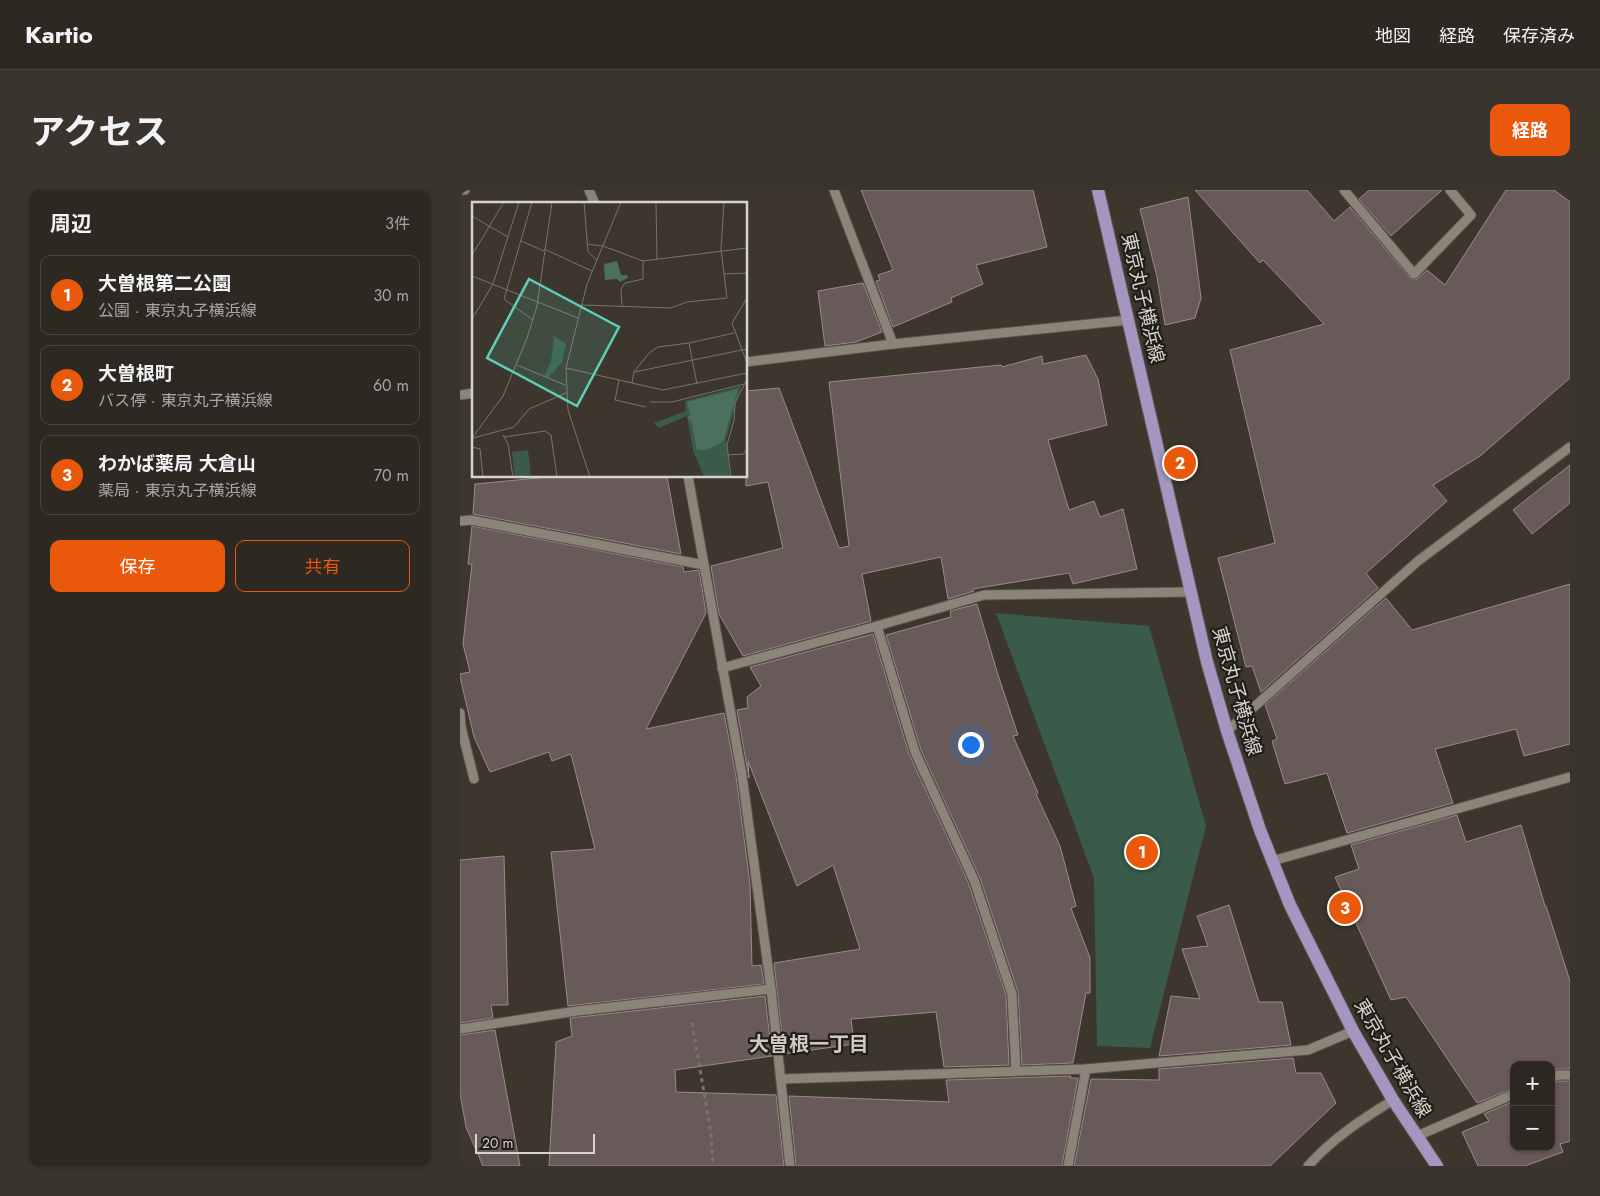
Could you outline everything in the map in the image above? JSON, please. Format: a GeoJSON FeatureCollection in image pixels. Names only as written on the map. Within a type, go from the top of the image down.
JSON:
{"type":"FeatureCollection","features":[{"type":"Feature","properties":{"kind":"main road","name":"東京丸子横浜線"},"geometry":{"type":"LineString","coordinates":[[1098,190],[1207,662],[1227,731],[1260,830],[1290,905],[1353,1031],[1393,1100],[1437,1166]]}},
{"type":"Feature","properties":{"kind":"street"},"geometry":{"type":"LineString","coordinates":[[460,190],[465,190]]}},
{"type":"Feature","properties":{"kind":"street"},"geometry":{"type":"LineString","coordinates":[[589,190],[594,202]]}},
{"type":"Feature","properties":{"kind":"street"},"geometry":{"type":"LineString","coordinates":[[834,190],[894,344]]}},
{"type":"Feature","properties":{"kind":"street"},"geometry":{"type":"LineString","coordinates":[[1344,190],[1414,274],[1471,216],[1450,190]]}},
{"type":"Feature","properties":{"kind":"street"},"geometry":{"type":"LineString","coordinates":[[748,362],[894,344],[1129,320]]}},
{"type":"Feature","properties":{"kind":"street"},"geometry":{"type":"LineString","coordinates":[[1227,731],[1418,561],[1570,447]]}},
{"type":"Feature","properties":{"kind":"street"},"geometry":{"type":"LineString","coordinates":[[688,478],[742,775],[771,989],[790,1166]]}},
{"type":"Feature","properties":{"kind":"street"},"geometry":{"type":"LineString","coordinates":[[460,521],[471,520],[704,565]]}},
{"type":"Feature","properties":{"kind":"street"},"geometry":{"type":"LineString","coordinates":[[722,668],[984,595],[1191,592]]}},
{"type":"Feature","properties":{"kind":"street"},"geometry":{"type":"LineString","coordinates":[[877,626],[915,752],[974,880],[1012,994],[1016,1071]]}},
{"type":"Feature","properties":{"kind":"street"},"geometry":{"type":"LineString","coordinates":[[460,713],[474,779]]}},
{"type":"Feature","properties":{"kind":"street"},"geometry":{"type":"LineString","coordinates":[[1272,861],[1570,777]]}},
{"type":"Feature","properties":{"kind":"street"},"geometry":{"type":"LineString","coordinates":[[460,1028],[578,1011],[771,989]]}},
{"type":"Feature","properties":{"kind":"street"},"geometry":{"type":"LineString","coordinates":[[781,1079],[1086,1068],[1308,1050],[1353,1031]]}},
{"type":"Feature","properties":{"kind":"street"},"geometry":{"type":"LineString","coordinates":[[1068,1166],[1086,1068]]}},
{"type":"Feature","properties":{"kind":"street"},"geometry":{"type":"LineString","coordinates":[[1555,1077],[1570,1075]]}},
{"type":"Feature","properties":{"kind":"street"},"geometry":{"type":"LineString","coordinates":[[1417,1136],[1510,1096]]}},
{"type":"Feature","properties":{"kind":"street"},"geometry":{"type":"LineString","coordinates":[[1308,1166],[1324,1148],[1356,1123],[1393,1100]]}},
{"type":"Feature","properties":{"kind":"path"},"geometry":{"type":"LineString","coordinates":[[687,998],[711,1133],[713,1166]]}},
{"type":"Feature","properties":{"kind":"green space"},"geometry":{"type":"Polygon","coordinates":[[[996,613],[1149,626],[1206,826],[1150,1048],[1097,1046],[1094,878],[996,613]]]}},
{"type":"Feature","properties":{"kind":"building"},"geometry":{"type":"Polygon","coordinates":[[[861,190],[1033,190],[1047,247],[976,265],[983,284],[951,298],[952,302],[893,327],[876,281],[880,280],[878,275],[893,270],[861,190]]]}},
{"type":"Feature","properties":{"kind":"building"},"geometry":{"type":"Polygon","coordinates":[[[1195,190],[1307,190],[1334,221],[1350,207],[1410,278],[1416,280],[1427,270],[1445,285],[1506,190],[1554,190],[1570,202],[1570,378],[1480,456],[1433,485],[1447,501],[1366,573],[1378,588],[1261,692],[1252,666],[1246,667],[1218,558],[1275,543],[1230,350],[1324,324],[1263,260],[1260,263],[1195,190]]]}},
{"type":"Feature","properties":{"kind":"building"},"geometry":{"type":"Polygon","coordinates":[[[1369,190],[1442,190],[1391,236],[1359,199],[1369,190]]]}},
{"type":"Feature","properties":{"kind":"building"},"geometry":{"type":"Polygon","coordinates":[[[1188,197],[1201,298],[1195,318],[1165,325],[1157,277],[1140,209],[1188,197]]]}},
{"type":"Feature","properties":{"kind":"building"},"geometry":{"type":"Polygon","coordinates":[[[863,283],[882,332],[856,342],[825,346],[818,291],[863,283]]]}},
{"type":"Feature","properties":{"kind":"building"},"geometry":{"type":"Polygon","coordinates":[[[1086,355],[1098,379],[1107,425],[1048,440],[1069,510],[1094,501],[1100,517],[1123,509],[1137,569],[1073,584],[1069,573],[973,589],[974,591],[948,599],[941,557],[862,574],[871,621],[743,656],[719,614],[711,566],[783,548],[768,482],[746,486],[746,478],[748,478],[748,391],[779,388],[839,548],[849,546],[829,382],[1001,365],[1002,367],[1042,356],[1043,364],[1086,355]]]}},
{"type":"Feature","properties":{"kind":"building"},"geometry":{"type":"Polygon","coordinates":[[[1570,465],[1570,503],[1532,534],[1513,510],[1570,465]]]}},
{"type":"Feature","properties":{"kind":"building"},"geometry":{"type":"Polygon","coordinates":[[[538,478],[667,478],[681,554],[473,514],[475,484],[538,478]]]}},
{"type":"Feature","properties":{"kind":"building"},"geometry":{"type":"Polygon","coordinates":[[[472,526],[683,567],[684,572],[699,570],[706,613],[646,729],[724,713],[736,776],[750,884],[752,966],[761,965],[764,984],[568,1006],[551,852],[595,849],[571,754],[552,761],[549,752],[490,772],[474,737],[460,677],[460,674],[470,672],[463,644],[472,564],[468,564],[472,526]]]}},
{"type":"Feature","properties":{"kind":"building"},"geometry":{"type":"Polygon","coordinates":[[[1570,584],[1570,744],[1524,756],[1516,729],[1435,749],[1453,803],[1347,833],[1327,773],[1285,784],[1272,741],[1277,739],[1265,705],[1386,598],[1412,630],[1570,584]]]}},
{"type":"Feature","properties":{"kind":"building"},"geometry":{"type":"Polygon","coordinates":[[[977,604],[1018,735],[1013,736],[1038,793],[1036,794],[1060,846],[1076,906],[1071,908],[1090,958],[1090,993],[1086,993],[1073,1063],[1022,1065],[1018,992],[980,878],[921,750],[886,635],[951,617],[950,611],[977,604]]]}},
{"type":"Feature","properties":{"kind":"building"},"geometry":{"type":"Polygon","coordinates":[[[873,634],[909,754],[968,882],[1006,995],[1009,1065],[944,1067],[936,1012],[851,1019],[854,1044],[784,1054],[774,963],[860,949],[833,865],[797,886],[748,761],[749,778],[737,710],[748,708],[747,697],[761,686],[750,667],[873,634]]]}},
{"type":"Feature","properties":{"kind":"building"},"geometry":{"type":"Polygon","coordinates":[[[1457,815],[1466,842],[1521,825],[1570,981],[1570,1069],[1555,1070],[1555,1061],[1510,1061],[1510,1090],[1477,1103],[1406,997],[1391,1000],[1335,877],[1359,869],[1351,845],[1457,815]]]}},
{"type":"Feature","properties":{"kind":"building"},"geometry":{"type":"Polygon","coordinates":[[[504,856],[508,1005],[491,1005],[493,1018],[460,1023],[460,860],[504,856]]]}},
{"type":"Feature","properties":{"kind":"building"},"geometry":{"type":"Polygon","coordinates":[[[1229,905],[1259,1002],[1282,1002],[1291,1045],[1159,1056],[1171,996],[1200,999],[1182,949],[1208,946],[1197,916],[1229,905]]]}},
{"type":"Feature","properties":{"kind":"building"},"geometry":{"type":"Polygon","coordinates":[[[765,996],[772,1056],[675,1070],[676,1092],[776,1095],[784,1166],[549,1166],[556,1042],[572,1036],[570,1018],[765,996]]]}},
{"type":"Feature","properties":{"kind":"building"},"geometry":{"type":"Polygon","coordinates":[[[495,1030],[520,1166],[483,1166],[466,1127],[460,1093],[460,1035],[495,1030]]]}},
{"type":"Feature","properties":{"kind":"building"},"geometry":{"type":"Polygon","coordinates":[[[1293,1058],[1296,1073],[1321,1073],[1336,1103],[1270,1166],[1074,1166],[1091,1079],[1159,1080],[1159,1069],[1293,1058]]]}},
{"type":"Feature","properties":{"kind":"building"},"geometry":{"type":"Polygon","coordinates":[[[1071,1076],[1070,1078],[1078,1078],[1062,1166],[796,1166],[789,1096],[949,1102],[946,1080],[1071,1076]]]}},
{"type":"Feature","properties":{"kind":"building"},"geometry":{"type":"Polygon","coordinates":[[[1570,1081],[1570,1141],[1560,1144],[1563,1152],[1525,1166],[1478,1166],[1462,1132],[1489,1121],[1484,1114],[1510,1103],[1510,1151],[1555,1151],[1555,1082],[1570,1081]]]}},
{"type":"Feature","properties":{"kind":"place","name":"大曽根町"},"geometry":{"type":"Point","coordinates":[1180,463]}},
{"type":"Feature","properties":{"kind":"place","name":"大曽根第二公園"},"geometry":{"type":"Point","coordinates":[1142,852]}},
{"type":"Feature","properties":{"kind":"place","name":"わかば薬局 大倉山"},"geometry":{"type":"Point","coordinates":[1345,908]}},
{"type":"Feature","properties":{"kind":"district","name":"大曽根一丁目"},"geometry":{"type":"Point","coordinates":[809,1044]}}]}
